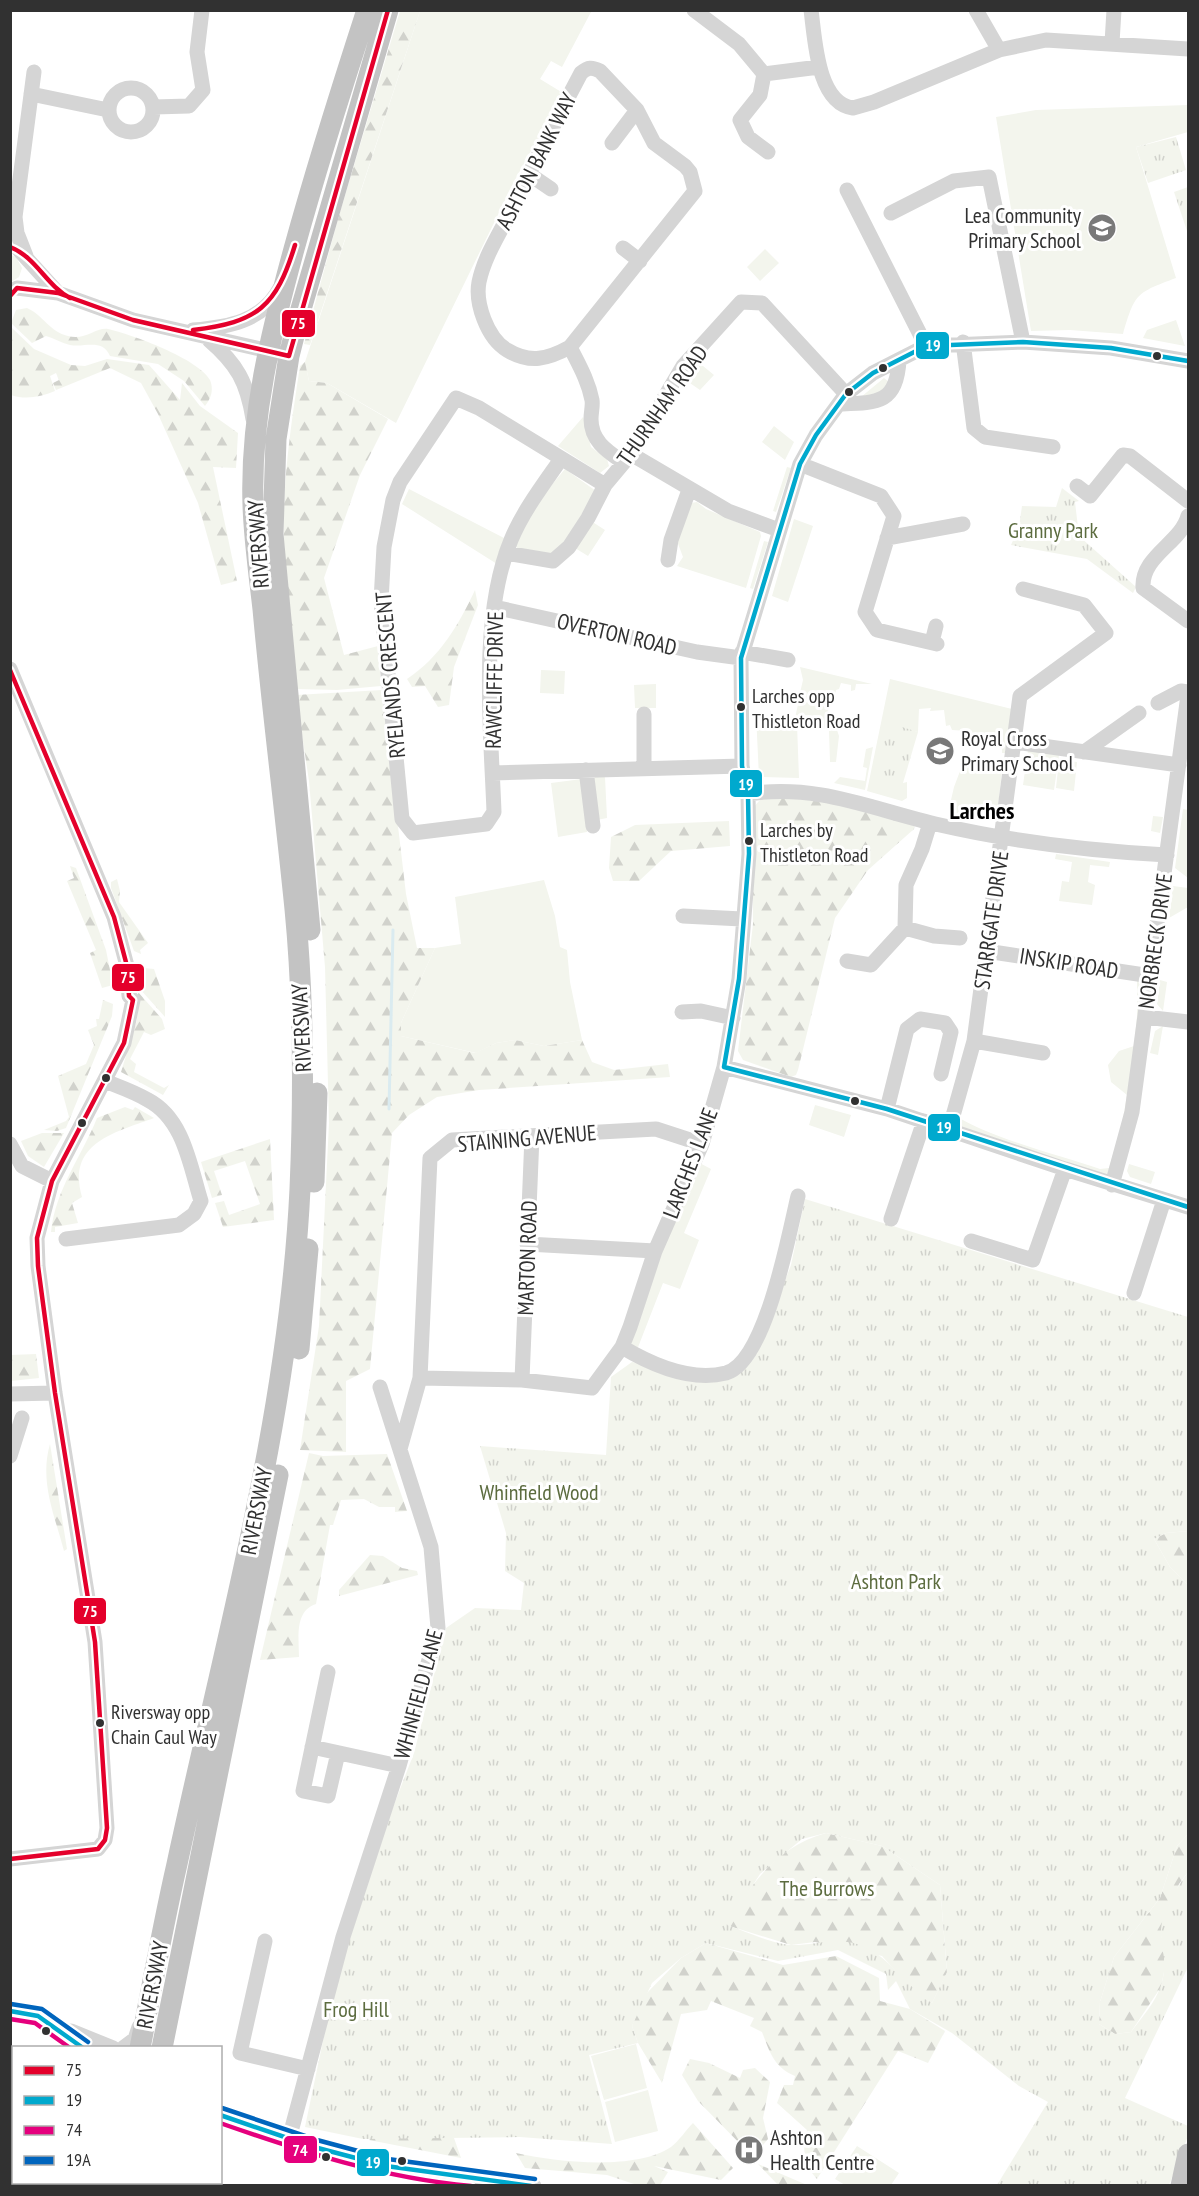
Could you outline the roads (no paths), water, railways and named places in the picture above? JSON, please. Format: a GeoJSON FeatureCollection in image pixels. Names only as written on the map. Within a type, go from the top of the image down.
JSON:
{"type":"FeatureCollection","features":[{"type":"Feature","properties":{"kind":"highway","name":"RIVERSWAY"},"geometry":{"type":"LineString","coordinates":[[162,2046],[289,1412],[305,1294],[317,1137],[317,1053],[309,901],[273,534],[277,353],[287,275],[314,175],[367,10]]}},
{"type":"Feature","properties":{"kind":"highway","name":"RIVERSWAY"},"geometry":{"type":"LineString","coordinates":[[140,2046],[270,1441],[284,1354],[300,1197],[304,1087],[295,912],[274,734],[253,504],[256,433],[277,353],[339,176],[388,10]]}},
{"type":"Feature","properties":{"kind":"highway"},"geometry":{"type":"LineString","coordinates":[[153,2046],[172,1969],[183,1947]]}},
{"type":"Feature","properties":{"kind":"highway"},"geometry":{"type":"LineString","coordinates":[[1181,2186],[1188,2154]]}},
{"type":"Feature","properties":{"kind":"street"},"geometry":{"type":"LineString","coordinates":[[154,107],[189,106],[203,90],[197,51],[202,10]]}},
{"type":"Feature","properties":{"kind":"street"},"geometry":{"type":"LineString","coordinates":[[694,10],[739,44],[764,74]]}},
{"type":"Feature","properties":{"kind":"street"},"geometry":{"type":"LineString","coordinates":[[812,10],[819,67],[834,99],[847,107],[863,106],[999,50],[1046,40],[1188,49]]}},
{"type":"Feature","properties":{"kind":"street"},"geometry":{"type":"LineString","coordinates":[[976,10],[999,50]]}},
{"type":"Feature","properties":{"kind":"street"},"geometry":{"type":"LineString","coordinates":[[1112,44],[1114,10]]}},
{"type":"Feature","properties":{"kind":"street"},"geometry":{"type":"LineString","coordinates":[[764,74],[819,67]]}},
{"type":"Feature","properties":{"kind":"street","name":"ASHTON BANK WAY"},"geometry":{"type":"LineString","coordinates":[[695,191],[690,172],[654,143],[637,110],[600,71],[586,68],[577,79],[484,266],[479,284],[479,301],[483,318],[503,348],[517,356],[548,359],[570,347],[707,178]]}},
{"type":"Feature","properties":{"kind":"street"},"geometry":{"type":"LineString","coordinates":[[14,291],[29,272],[13,222],[34,72]]}},
{"type":"Feature","properties":{"kind":"street"},"geometry":{"type":"LineString","coordinates":[[764,74],[760,95],[740,120],[748,138],[768,152]]}},
{"type":"Feature","properties":{"kind":"street"},"geometry":{"type":"LineString","coordinates":[[132,87],[149,96],[154,107],[153,116],[147,126],[132,133],[117,128],[112,123],[108,110],[113,96],[118,91],[132,87]]}},
{"type":"Feature","properties":{"kind":"street"},"geometry":{"type":"LineString","coordinates":[[31,94],[108,110]]}},
{"type":"Feature","properties":{"kind":"street"},"geometry":{"type":"LineString","coordinates":[[612,142],[637,110]]}},
{"type":"Feature","properties":{"kind":"street"},"geometry":{"type":"LineString","coordinates":[[529,174],[551,189]]}},
{"type":"Feature","properties":{"kind":"street"},"geometry":{"type":"LineString","coordinates":[[891,213],[954,181],[989,177],[1023,342]]}},
{"type":"Feature","properties":{"kind":"street"},"geometry":{"type":"LineString","coordinates":[[848,190],[926,346],[963,342],[1023,342],[1111,348],[1188,361]]}},
{"type":"Feature","properties":{"kind":"street"},"geometry":{"type":"LineString","coordinates":[[10,247],[26,257],[58,293]]}},
{"type":"Feature","properties":{"kind":"street"},"geometry":{"type":"LineString","coordinates":[[623,248],[640,261]]}},
{"type":"Feature","properties":{"kind":"street"},"geometry":{"type":"LineString","coordinates":[[181,331],[219,329],[247,319],[269,304],[287,275]]}},
{"type":"Feature","properties":{"kind":"street"},"geometry":{"type":"LineString","coordinates":[[14,291],[58,293],[133,320],[277,353]]}},
{"type":"Feature","properties":{"kind":"street","name":"THURNHAM ROAD"},"geometry":{"type":"LineString","coordinates":[[506,553],[553,561],[569,547],[588,518],[605,485],[627,458],[683,366],[741,302],[762,303],[843,399]]}},
{"type":"Feature","properties":{"kind":"street"},"geometry":{"type":"LineString","coordinates":[[207,338],[235,364],[251,406],[256,433]]}},
{"type":"Feature","properties":{"kind":"street"},"geometry":{"type":"LineString","coordinates":[[963,342],[974,428],[985,437],[1053,447]]}},
{"type":"Feature","properties":{"kind":"street","name":"LARCHES LANE"},"geometry":{"type":"LineString","coordinates":[[522,1380],[592,1388],[622,1347],[655,1251],[702,1144],[724,1067],[734,1018],[748,854],[747,794],[742,766],[741,655],[800,464],[816,435],[843,399],[873,372],[926,346]]}},
{"type":"Feature","properties":{"kind":"street"},"geometry":{"type":"LineString","coordinates":[[570,347],[588,383],[593,403],[591,425],[596,440],[606,451],[627,458],[728,511],[779,530]]}},
{"type":"Feature","properties":{"kind":"street"},"geometry":{"type":"LineString","coordinates":[[843,399],[876,403],[891,393],[898,377],[899,360]]}},
{"type":"Feature","properties":{"kind":"street","name":"RYELANDS CRESCENT"},"geometry":{"type":"LineString","coordinates":[[493,773],[494,812],[486,824],[413,833],[402,819],[381,601],[384,547],[393,500],[407,469],[456,398],[479,408],[605,485]]}},
{"type":"Feature","properties":{"kind":"street"},"geometry":{"type":"LineString","coordinates":[[1077,486],[1090,496],[1123,455],[1130,456],[1188,502]]}},
{"type":"Feature","properties":{"kind":"street","name":"RAWCLIFFE DRIVE"},"geometry":{"type":"LineString","coordinates":[[493,773],[490,667],[494,607],[506,553],[520,519],[561,459]]}},
{"type":"Feature","properties":{"kind":"street"},"geometry":{"type":"LineString","coordinates":[[800,464],[881,496],[894,516],[865,612],[877,630],[935,643],[936,626]]}},
{"type":"Feature","properties":{"kind":"street"},"geometry":{"type":"LineString","coordinates":[[668,560],[671,540],[689,490]]}},
{"type":"Feature","properties":{"kind":"street"},"geometry":{"type":"LineString","coordinates":[[1188,516],[1147,567],[1143,578],[1143,588],[1188,621]]}},
{"type":"Feature","properties":{"kind":"street"},"geometry":{"type":"LineString","coordinates":[[887,537],[963,524]]}},
{"type":"Feature","properties":{"kind":"street","name":"STARRGATE DRIVE"},"geometry":{"type":"LineString","coordinates":[[949,1130],[974,1041],[1020,696],[1106,633],[1084,605],[1023,589]]}},
{"type":"Feature","properties":{"kind":"street","name":"OVERTON ROAD"},"geometry":{"type":"LineString","coordinates":[[494,607],[697,652],[788,660]]}},
{"type":"Feature","properties":{"kind":"street"},"geometry":{"type":"LineString","coordinates":[[10,669],[114,916],[127,966],[129,996],[133,1000],[124,1043],[52,1181],[38,1238],[38,1266],[55,1393],[95,1642],[107,1827],[105,1840],[98,1849],[10,1859]]}},
{"type":"Feature","properties":{"kind":"street","name":"NORBRECK DRIVE"},"geometry":{"type":"LineString","coordinates":[[1112,1185],[1132,1112],[1179,765],[1187,726],[1188,694],[1180,691],[1158,703]]}},
{"type":"Feature","properties":{"kind":"street"},"geometry":{"type":"LineString","coordinates":[[1084,752],[1139,713]]}},
{"type":"Feature","properties":{"kind":"street"},"geometry":{"type":"LineString","coordinates":[[644,714],[644,767]]}},
{"type":"Feature","properties":{"kind":"street"},"geometry":{"type":"LineString","coordinates":[[1014,742],[1179,765]]}},
{"type":"Feature","properties":{"kind":"street"},"geometry":{"type":"LineString","coordinates":[[493,773],[742,766]]}},
{"type":"Feature","properties":{"kind":"street"},"geometry":{"type":"LineString","coordinates":[[586,770],[593,826]]}},
{"type":"Feature","properties":{"kind":"street"},"geometry":{"type":"LineString","coordinates":[[747,794],[815,793],[847,798],[930,823],[1002,837],[1104,851],[1167,855]]}},
{"type":"Feature","properties":{"kind":"street"},"geometry":{"type":"LineString","coordinates":[[848,961],[872,965],[905,928],[906,885],[922,849],[930,823]]}},
{"type":"Feature","properties":{"kind":"street"},"geometry":{"type":"LineString","coordinates":[[683,916],[742,919]]}},
{"type":"Feature","properties":{"kind":"street"},"geometry":{"type":"LineString","coordinates":[[905,928],[934,936],[960,938]]}},
{"type":"Feature","properties":{"kind":"street","name":"INSKIP ROAD"},"geometry":{"type":"LineString","coordinates":[[986,951],[1151,976]]}},
{"type":"Feature","properties":{"kind":"street"},"geometry":{"type":"LineString","coordinates":[[682,1012],[701,1011],[734,1018]]}},
{"type":"Feature","properties":{"kind":"street"},"geometry":{"type":"LineString","coordinates":[[1145,1017],[1188,1022]]}},
{"type":"Feature","properties":{"kind":"street"},"geometry":{"type":"LineString","coordinates":[[887,1108],[907,1029],[920,1019],[945,1023],[951,1032],[940,1074]]}},
{"type":"Feature","properties":{"kind":"street"},"geometry":{"type":"LineString","coordinates":[[974,1041],[1043,1053]]}},
{"type":"Feature","properties":{"kind":"street"},"geometry":{"type":"LineString","coordinates":[[945,1058],[967,1063]]}},
{"type":"Feature","properties":{"kind":"street"},"geometry":{"type":"LineString","coordinates":[[724,1067],[887,1108],[1112,1185],[1188,1207]]}},
{"type":"Feature","properties":{"kind":"street"},"geometry":{"type":"LineString","coordinates":[[66,1239],[179,1225],[194,1214],[201,1201],[178,1131],[168,1115],[150,1100],[105,1081]]}},
{"type":"Feature","properties":{"kind":"street"},"geometry":{"type":"LineString","coordinates":[[891,1219],[924,1121]]}},
{"type":"Feature","properties":{"kind":"street","name":"STAINING AVENUE"},"geometry":{"type":"LineString","coordinates":[[420,1378],[430,1158],[452,1140],[656,1129],[702,1144]]}},
{"type":"Feature","properties":{"kind":"street","name":"MARTON ROAD"},"geometry":{"type":"LineString","coordinates":[[522,1380],[532,1136]]}},
{"type":"Feature","properties":{"kind":"street"},"geometry":{"type":"LineString","coordinates":[[10,1144],[22,1166],[52,1181]]}},
{"type":"Feature","properties":{"kind":"street"},"geometry":{"type":"LineString","coordinates":[[971,1241],[1033,1260],[1065,1169]]}},
{"type":"Feature","properties":{"kind":"street"},"geometry":{"type":"LineString","coordinates":[[622,1347],[684,1375],[727,1372],[735,1366],[750,1353],[777,1287],[798,1196]]}},
{"type":"Feature","properties":{"kind":"street"},"geometry":{"type":"LineString","coordinates":[[1134,1293],[1164,1200]]}},
{"type":"Feature","properties":{"kind":"street"},"geometry":{"type":"LineString","coordinates":[[527,1244],[655,1251]]}},
{"type":"Feature","properties":{"kind":"street"},"geometry":{"type":"LineString","coordinates":[[400,1449],[420,1378],[522,1380]]}},
{"type":"Feature","properties":{"kind":"street","name":"WHINFIELD LANE"},"geometry":{"type":"LineString","coordinates":[[289,2139],[343,1937],[399,1766],[438,1628],[431,1546],[380,1387]]}},
{"type":"Feature","properties":{"kind":"street"},"geometry":{"type":"LineString","coordinates":[[10,1394],[55,1393]]}},
{"type":"Feature","properties":{"kind":"street"},"geometry":{"type":"LineString","coordinates":[[10,1456],[22,1418]]}},
{"type":"Feature","properties":{"kind":"street"},"geometry":{"type":"LineString","coordinates":[[328,1672],[303,1791],[328,1796],[338,1753]]}},
{"type":"Feature","properties":{"kind":"street"},"geometry":{"type":"LineString","coordinates":[[312,1747],[399,1766]]}},
{"type":"Feature","properties":{"kind":"street"},"geometry":{"type":"LineString","coordinates":[[265,1941],[240,2053],[308,2069]]}},
{"type":"Feature","properties":{"kind":"street"},"geometry":{"type":"LineString","coordinates":[[126,2046],[135,2039],[149,2003]]}},
{"type":"Feature","properties":{"kind":"street"},"geometry":{"type":"LineString","coordinates":[[10,2011],[38,2016],[54,2025],[107,2046]]}},
{"type":"Feature","properties":{"kind":"street"},"geometry":{"type":"LineString","coordinates":[[54,2025],[81,2046]]}},
{"type":"Feature","properties":{"kind":"street"},"geometry":{"type":"LineString","coordinates":[[222,2116],[344,2156],[411,2171],[534,2186]]}},
{"type":"Feature","properties":{"kind":"waterway"},"geometry":{"type":"LineString","coordinates":[[389,1109],[393,930]]}},
{"type":"Feature","properties":{"kind":"place","name":"Lea Community Primary School"},"geometry":{"type":"Point","coordinates":[1102,228]}},
{"type":"Feature","properties":{"kind":"place","name":"Larches opp Thistleton Road"},"geometry":{"type":"Point","coordinates":[741,707]}},
{"type":"Feature","properties":{"kind":"place","name":"Royal Cross Primary School"},"geometry":{"type":"Point","coordinates":[940,751]}},
{"type":"Feature","properties":{"kind":"place","name":"Larches by Thistleton Road"},"geometry":{"type":"Point","coordinates":[749,841]}},
{"type":"Feature","properties":{"kind":"place","name":"Riversway opp Chain Caul Way"},"geometry":{"type":"Point","coordinates":[100,1723]}},
{"type":"Feature","properties":{"kind":"place","name":"Ashton Health Centre"},"geometry":{"type":"Point","coordinates":[749,2150]}},
{"type":"Feature","properties":{"kind":"district","name":"Larches"},"geometry":{"type":"Point","coordinates":[982,810]}},
{"type":"Feature","properties":{"kind":"park label","name":"Granny Park"},"geometry":{"type":"Point","coordinates":[1053,530]}},
{"type":"Feature","properties":{"kind":"park label","name":"Whinfield Wood"},"geometry":{"type":"Point","coordinates":[539,1492]}},
{"type":"Feature","properties":{"kind":"park label","name":"Ashton Park"},"geometry":{"type":"Point","coordinates":[896,1581]}},
{"type":"Feature","properties":{"kind":"park label","name":"The Burrows"},"geometry":{"type":"Point","coordinates":[827,1888]}},
{"type":"Feature","properties":{"kind":"park label","name":"Frog Hill"},"geometry":{"type":"Point","coordinates":[356,2009]}}]}
